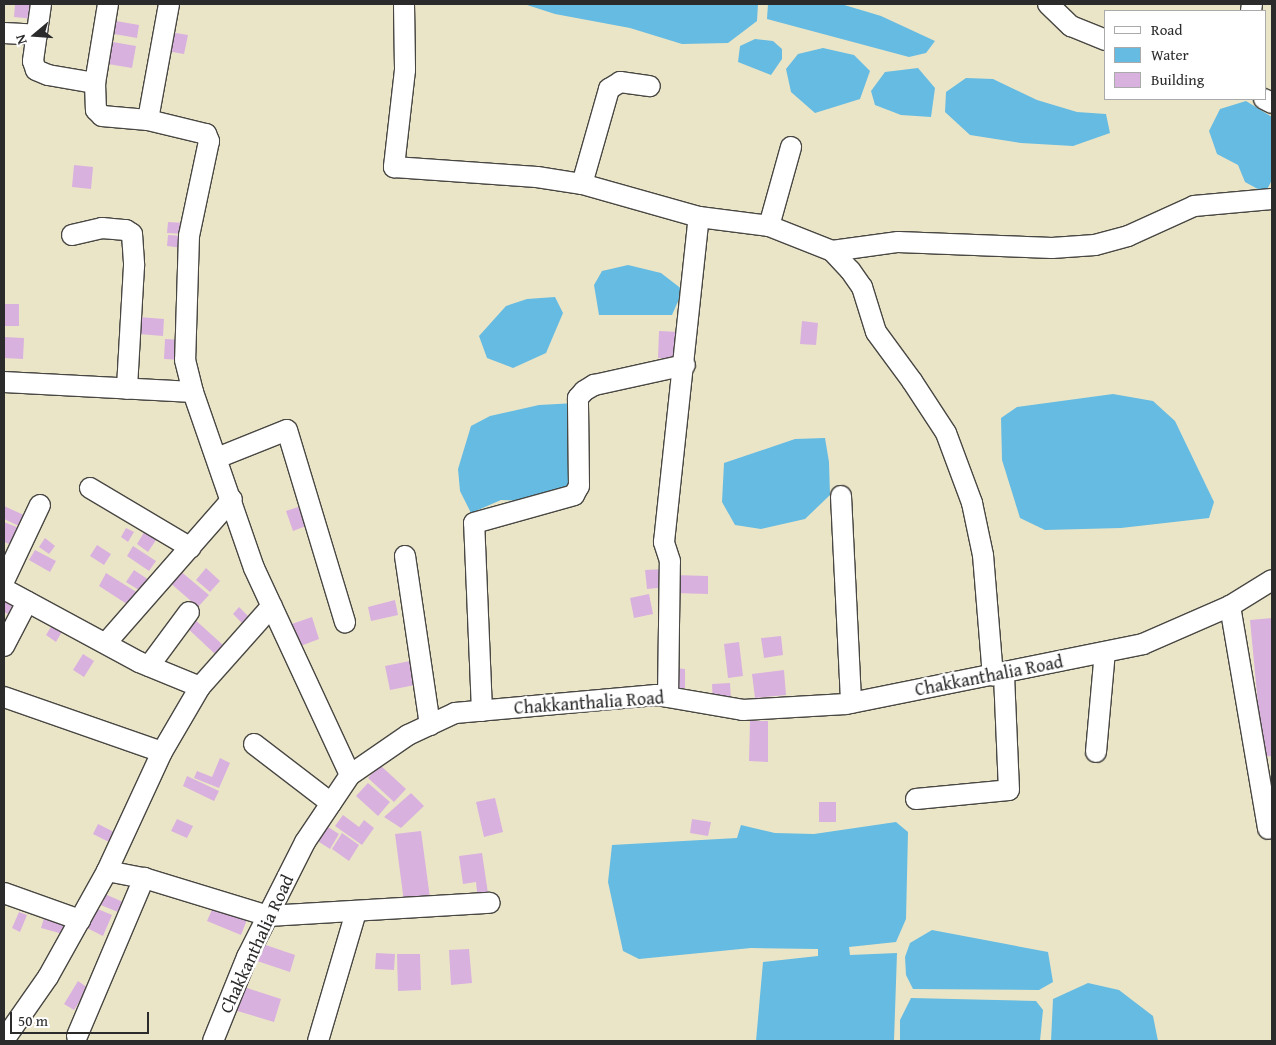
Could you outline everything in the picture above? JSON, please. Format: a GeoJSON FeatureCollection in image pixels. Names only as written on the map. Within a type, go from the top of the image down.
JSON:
{"type":"FeatureCollection","features":[{"type":"Feature","properties":{"kind":"street"},"geometry":{"type":"LineString","coordinates":[[41,4],[33,62],[36,70],[48,76],[95,83]]}},
{"type":"Feature","properties":{"kind":"street"},"geometry":{"type":"LineString","coordinates":[[108,4],[95,83],[94,102],[102,116],[148,120],[196,132],[208,138],[188,236],[185,360],[193,392],[232,499],[254,568],[350,775]]}},
{"type":"Feature","properties":{"kind":"street"},"geometry":{"type":"LineString","coordinates":[[148,120],[169,4]]}},
{"type":"Feature","properties":{"kind":"street"},"geometry":{"type":"LineString","coordinates":[[404,4],[405,70],[394,168],[528,176],[582,184],[699,217],[768,226],[832,251],[862,286],[876,332],[912,381],[946,433],[969,494],[983,554],[999,675],[1009,790],[916,799]]}},
{"type":"Feature","properties":{"kind":"street"},"geometry":{"type":"LineString","coordinates":[[1048,4],[1072,26],[1104,40]]}},
{"type":"Feature","properties":{"kind":"street"},"geometry":{"type":"LineString","coordinates":[[4,33],[37,35]]}},
{"type":"Feature","properties":{"kind":"street"},"geometry":{"type":"LineString","coordinates":[[582,184],[609,89],[620,82],[650,86]]}},
{"type":"Feature","properties":{"kind":"street"},"geometry":{"type":"LineString","coordinates":[[768,226],[792,146]]}},
{"type":"Feature","properties":{"kind":"street"},"geometry":{"type":"LineString","coordinates":[[832,251],[898,242],[1052,248],[1095,245],[1128,236],[1194,206],[1272,199]]}},
{"type":"Feature","properties":{"kind":"street"},"geometry":{"type":"LineString","coordinates":[[668,696],[670,561],[664,542],[685,365],[699,217]]}},
{"type":"Feature","properties":{"kind":"street"},"geometry":{"type":"LineString","coordinates":[[72,235],[102,228],[126,230],[132,234],[134,274],[127,389]]}},
{"type":"Feature","properties":{"kind":"street"},"geometry":{"type":"LineString","coordinates":[[482,710],[474,523],[574,495],[579,486],[578,398],[584,391],[594,385],[685,365]]}},
{"type":"Feature","properties":{"kind":"street"},"geometry":{"type":"LineString","coordinates":[[4,382],[193,392]]}},
{"type":"Feature","properties":{"kind":"street"},"geometry":{"type":"LineString","coordinates":[[217,458],[287,430],[345,622]]}},
{"type":"Feature","properties":{"kind":"street"},"geometry":{"type":"LineString","coordinates":[[90,488],[191,548]]}},
{"type":"Feature","properties":{"kind":"street"},"geometry":{"type":"LineString","coordinates":[[841,496],[851,704]]}},
{"type":"Feature","properties":{"kind":"street"},"geometry":{"type":"LineString","coordinates":[[106,643],[232,499]]}},
{"type":"Feature","properties":{"kind":"street"},"geometry":{"type":"LineString","coordinates":[[4,581],[40,505]]}},
{"type":"Feature","properties":{"kind":"street"},"geometry":{"type":"LineString","coordinates":[[405,556],[430,725]]}},
{"type":"Feature","properties":{"kind":"street","name":"Chakkanthalia Road"},"geometry":{"type":"LineString","coordinates":[[213,1041],[247,957],[305,842],[350,775],[408,735],[455,713],[656,695],[743,710],[851,704],[1143,644],[1230,606],[1272,580]]}},
{"type":"Feature","properties":{"kind":"street"},"geometry":{"type":"LineString","coordinates":[[4,589],[149,666],[200,687]]}},
{"type":"Feature","properties":{"kind":"street"},"geometry":{"type":"LineString","coordinates":[[4,646],[27,602]]}},
{"type":"Feature","properties":{"kind":"street"},"geometry":{"type":"LineString","coordinates":[[4,1040],[48,977],[80,920],[106,871],[162,752],[200,687],[272,606]]}},
{"type":"Feature","properties":{"kind":"street"},"geometry":{"type":"LineString","coordinates":[[1230,606],[1268,829]]}},
{"type":"Feature","properties":{"kind":"street"},"geometry":{"type":"LineString","coordinates":[[149,666],[189,612]]}},
{"type":"Feature","properties":{"kind":"street"},"geometry":{"type":"LineString","coordinates":[[1096,752],[1105,652]]}},
{"type":"Feature","properties":{"kind":"street"},"geometry":{"type":"LineString","coordinates":[[4,697],[162,752]]}},
{"type":"Feature","properties":{"kind":"street"},"geometry":{"type":"LineString","coordinates":[[254,744],[331,803]]}},
{"type":"Feature","properties":{"kind":"street"},"geometry":{"type":"LineString","coordinates":[[106,871],[144,878],[268,916],[490,903]]}},
{"type":"Feature","properties":{"kind":"street"},"geometry":{"type":"LineString","coordinates":[[77,1036],[144,878]]}},
{"type":"Feature","properties":{"kind":"street"},"geometry":{"type":"LineString","coordinates":[[4,893],[80,920]]}},
{"type":"Feature","properties":{"kind":"street"},"geometry":{"type":"LineString","coordinates":[[318,1041],[356,912]]}},
{"type":"Feature","properties":{"kind":"water"},"geometry":{"type":"Polygon","coordinates":[[[524,4],[758,4],[757,21],[728,43],[682,44],[630,28],[555,14],[524,4]]]}},
{"type":"Feature","properties":{"kind":"water"},"geometry":{"type":"Polygon","coordinates":[[[768,4],[841,4],[881,16],[935,41],[926,53],[909,57],[767,19],[768,4]]]}},
{"type":"Feature","properties":{"kind":"water"},"geometry":{"type":"Polygon","coordinates":[[[755,39],[773,41],[782,49],[782,59],[771,75],[738,62],[740,46],[755,39]]]}},
{"type":"Feature","properties":{"kind":"water"},"geometry":{"type":"Polygon","coordinates":[[[823,48],[854,55],[870,71],[860,99],[815,113],[791,92],[786,69],[798,54],[823,48]]]}},
{"type":"Feature","properties":{"kind":"water"},"geometry":{"type":"Polygon","coordinates":[[[918,68],[935,88],[931,117],[901,115],[875,105],[871,91],[885,72],[918,68]]]}},
{"type":"Feature","properties":{"kind":"water"},"geometry":{"type":"Polygon","coordinates":[[[966,78],[993,79],[1037,100],[1077,112],[1106,114],[1110,133],[1073,146],[1021,143],[970,135],[945,112],[946,92],[966,78]]]}},
{"type":"Feature","properties":{"kind":"water"},"geometry":{"type":"Polygon","coordinates":[[[1246,101],[1272,117],[1272,180],[1265,193],[1245,182],[1238,165],[1217,154],[1209,131],[1220,109],[1246,101]]]}},
{"type":"Feature","properties":{"kind":"water"},"geometry":{"type":"Polygon","coordinates":[[[628,265],[661,273],[683,290],[672,315],[599,315],[594,285],[602,271],[628,265]]]}},
{"type":"Feature","properties":{"kind":"water"},"geometry":{"type":"Polygon","coordinates":[[[555,297],[563,313],[546,353],[513,368],[487,358],[479,336],[506,306],[527,299],[555,297]]]}},
{"type":"Feature","properties":{"kind":"water"},"geometry":{"type":"Polygon","coordinates":[[[1113,394],[1153,401],[1175,421],[1214,502],[1209,518],[1121,528],[1045,530],[1020,518],[1002,460],[1001,418],[1017,407],[1113,394]]]}},
{"type":"Feature","properties":{"kind":"water"},"geometry":{"type":"Polygon","coordinates":[[[576,403],[576,476],[564,492],[532,501],[501,500],[471,513],[460,491],[458,469],[471,426],[490,416],[539,405],[576,403]]]}},
{"type":"Feature","properties":{"kind":"water"},"geometry":{"type":"Polygon","coordinates":[[[825,438],[829,462],[830,495],[805,519],[761,529],[735,525],[722,502],[724,463],[795,439],[825,438]]]}},
{"type":"Feature","properties":{"kind":"water"},"geometry":{"type":"Polygon","coordinates":[[[896,822],[908,832],[906,919],[896,942],[849,947],[850,955],[897,953],[894,1041],[756,1041],[763,962],[818,956],[818,949],[751,948],[639,959],[623,951],[608,882],[612,845],[737,838],[741,825],[775,833],[814,834],[896,822]]]}},
{"type":"Feature","properties":{"kind":"water"},"geometry":{"type":"Polygon","coordinates":[[[932,930],[1048,952],[1053,982],[1039,990],[913,989],[906,975],[905,957],[910,943],[932,930]]]}},
{"type":"Feature","properties":{"kind":"water"},"geometry":{"type":"Polygon","coordinates":[[[1088,983],[1119,990],[1153,1016],[1158,1041],[1051,1041],[1053,999],[1088,983]]]}},
{"type":"Feature","properties":{"kind":"water"},"geometry":{"type":"Polygon","coordinates":[[[911,998],[1036,1001],[1043,1010],[1040,1041],[900,1041],[900,1020],[911,998]]]}},
{"type":"Feature","properties":{"kind":"building"},"geometry":{"type":"Polygon","coordinates":[[[15,4],[36,4],[35,19],[14,17],[15,4]]]}},
{"type":"Feature","properties":{"kind":"building"},"geometry":{"type":"Polygon","coordinates":[[[116,21],[139,25],[137,38],[114,34],[116,21]]]}},
{"type":"Feature","properties":{"kind":"building"},"geometry":{"type":"Polygon","coordinates":[[[170,32],[188,35],[184,54],[167,51],[170,32]]]}},
{"type":"Feature","properties":{"kind":"building"},"geometry":{"type":"Polygon","coordinates":[[[113,42],[136,46],[132,68],[108,64],[113,42]]]}},
{"type":"Feature","properties":{"kind":"building"},"geometry":{"type":"Polygon","coordinates":[[[74,165],[93,167],[91,189],[72,187],[74,165]]]}},
{"type":"Feature","properties":{"kind":"building"},"geometry":{"type":"Polygon","coordinates":[[[168,222],[185,223],[184,234],[167,233],[168,222]]]}},
{"type":"Feature","properties":{"kind":"building"},"geometry":{"type":"Polygon","coordinates":[[[168,235],[184,236],[183,248],[167,246],[168,235]]]}},
{"type":"Feature","properties":{"kind":"building"},"geometry":{"type":"Polygon","coordinates":[[[4,304],[19,304],[19,326],[4,326],[4,304]]]}},
{"type":"Feature","properties":{"kind":"building"},"geometry":{"type":"Polygon","coordinates":[[[139,317],[164,319],[163,336],[139,334],[139,317]]]}},
{"type":"Feature","properties":{"kind":"building"},"geometry":{"type":"Polygon","coordinates":[[[802,321],[818,323],[816,345],[800,344],[802,321]]]}},
{"type":"Feature","properties":{"kind":"building"},"geometry":{"type":"Polygon","coordinates":[[[659,331],[679,332],[678,359],[658,358],[659,331]]]}},
{"type":"Feature","properties":{"kind":"building"},"geometry":{"type":"Polygon","coordinates":[[[4,337],[24,338],[23,359],[4,358],[4,337]]]}},
{"type":"Feature","properties":{"kind":"building"},"geometry":{"type":"Polygon","coordinates":[[[165,339],[183,340],[182,360],[164,359],[165,339]]]}},
{"type":"Feature","properties":{"kind":"building"},"geometry":{"type":"Polygon","coordinates":[[[304,505],[311,524],[293,531],[286,511],[304,505]]]}},
{"type":"Feature","properties":{"kind":"building"},"geometry":{"type":"Polygon","coordinates":[[[4,506],[26,516],[21,527],[4,519],[4,506]]]}},
{"type":"Feature","properties":{"kind":"building"},"geometry":{"type":"Polygon","coordinates":[[[4,522],[19,528],[12,545],[4,542],[4,522]]]}},
{"type":"Feature","properties":{"kind":"building"},"geometry":{"type":"Polygon","coordinates":[[[126,528],[134,532],[128,542],[121,537],[126,528]]]}},
{"type":"Feature","properties":{"kind":"building"},"geometry":{"type":"Polygon","coordinates":[[[146,529],[158,537],[148,552],[137,544],[146,529]]]}},
{"type":"Feature","properties":{"kind":"building"},"geometry":{"type":"Polygon","coordinates":[[[45,538],[55,546],[49,554],[39,547],[45,538]]]}},
{"type":"Feature","properties":{"kind":"building"},"geometry":{"type":"Polygon","coordinates":[[[97,545],[111,554],[104,565],[90,556],[97,545]]]}},
{"type":"Feature","properties":{"kind":"building"},"geometry":{"type":"Polygon","coordinates":[[[133,546],[156,561],[149,571],[127,556],[133,546]]]}},
{"type":"Feature","properties":{"kind":"building"},"geometry":{"type":"Polygon","coordinates":[[[35,550],[56,561],[50,572],[29,560],[35,550]]]}},
{"type":"Feature","properties":{"kind":"building"},"geometry":{"type":"Polygon","coordinates":[[[206,568],[220,581],[210,592],[196,580],[206,568]]]}},
{"type":"Feature","properties":{"kind":"building"},"geometry":{"type":"Polygon","coordinates":[[[665,569],[667,587],[647,589],[645,570],[665,569]]]}},
{"type":"Feature","properties":{"kind":"building"},"geometry":{"type":"Polygon","coordinates":[[[134,570],[149,580],[142,592],[126,582],[134,570]]]}},
{"type":"Feature","properties":{"kind":"building"},"geometry":{"type":"Polygon","coordinates":[[[179,570],[209,595],[198,607],[169,582],[179,570]]]}},
{"type":"Feature","properties":{"kind":"building"},"geometry":{"type":"Polygon","coordinates":[[[106,573],[138,593],[130,606],[99,586],[106,573]]]}},
{"type":"Feature","properties":{"kind":"building"},"geometry":{"type":"Polygon","coordinates":[[[675,575],[708,576],[708,594],[674,593],[675,575]]]}},
{"type":"Feature","properties":{"kind":"building"},"geometry":{"type":"Polygon","coordinates":[[[4,593],[21,602],[14,617],[4,612],[4,593]]]}},
{"type":"Feature","properties":{"kind":"building"},"geometry":{"type":"Polygon","coordinates":[[[649,594],[653,614],[634,618],[630,598],[649,594]]]}},
{"type":"Feature","properties":{"kind":"building"},"geometry":{"type":"Polygon","coordinates":[[[395,600],[398,615],[371,621],[368,607],[395,600]]]}},
{"type":"Feature","properties":{"kind":"building"},"geometry":{"type":"Polygon","coordinates":[[[239,607],[251,619],[244,625],[233,614],[239,607]]]}},
{"type":"Feature","properties":{"kind":"building"},"geometry":{"type":"Polygon","coordinates":[[[192,617],[223,645],[215,654],[184,625],[192,617]]]}},
{"type":"Feature","properties":{"kind":"building"},"geometry":{"type":"Polygon","coordinates":[[[312,617],[319,639],[298,647],[289,625],[312,617]]]}},
{"type":"Feature","properties":{"kind":"building"},"geometry":{"type":"Polygon","coordinates":[[[1272,618],[1272,756],[1263,757],[1250,620],[1272,618]]]}},
{"type":"Feature","properties":{"kind":"building"},"geometry":{"type":"Polygon","coordinates":[[[54,622],[64,628],[56,642],[46,635],[54,622]]]}},
{"type":"Feature","properties":{"kind":"building"},"geometry":{"type":"Polygon","coordinates":[[[781,636],[783,655],[764,658],[761,638],[781,636]]]}},
{"type":"Feature","properties":{"kind":"building"},"geometry":{"type":"Polygon","coordinates":[[[739,642],[743,676],[728,678],[724,644],[739,642]]]}},
{"type":"Feature","properties":{"kind":"building"},"geometry":{"type":"Polygon","coordinates":[[[83,654],[94,661],[84,677],[73,670],[83,654]]]}},
{"type":"Feature","properties":{"kind":"building"},"geometry":{"type":"Polygon","coordinates":[[[410,661],[415,685],[390,690],[385,666],[410,661]]]}},
{"type":"Feature","properties":{"kind":"building"},"geometry":{"type":"Polygon","coordinates":[[[674,668],[685,669],[685,688],[673,688],[674,668]]]}},
{"type":"Feature","properties":{"kind":"building"},"geometry":{"type":"Polygon","coordinates":[[[784,670],[786,695],[755,698],[752,674],[784,670]]]}},
{"type":"Feature","properties":{"kind":"building"},"geometry":{"type":"Polygon","coordinates":[[[730,683],[731,700],[713,702],[712,684],[730,683]]]}},
{"type":"Feature","properties":{"kind":"building"},"geometry":{"type":"Polygon","coordinates":[[[750,721],[768,721],[768,762],[749,761],[750,721]]]}},
{"type":"Feature","properties":{"kind":"building"},"geometry":{"type":"Polygon","coordinates":[[[220,758],[230,763],[219,788],[194,778],[197,771],[212,777],[220,758]]]}},
{"type":"Feature","properties":{"kind":"building"},"geometry":{"type":"Polygon","coordinates":[[[380,765],[406,789],[394,802],[368,778],[380,765]]]}},
{"type":"Feature","properties":{"kind":"building"},"geometry":{"type":"Polygon","coordinates":[[[187,776],[219,791],[214,801],[183,786],[187,776]]]}},
{"type":"Feature","properties":{"kind":"building"},"geometry":{"type":"Polygon","coordinates":[[[368,783],[390,802],[378,816],[356,796],[368,783]]]}},
{"type":"Feature","properties":{"kind":"building"},"geometry":{"type":"Polygon","coordinates":[[[411,793],[424,806],[401,828],[384,817],[411,793]]]}},
{"type":"Feature","properties":{"kind":"building"},"geometry":{"type":"Polygon","coordinates":[[[495,798],[503,832],[484,837],[476,802],[495,798]]]}},
{"type":"Feature","properties":{"kind":"building"},"geometry":{"type":"Polygon","coordinates":[[[819,802],[836,802],[836,822],[819,822],[819,802]]]}},
{"type":"Feature","properties":{"kind":"building"},"geometry":{"type":"Polygon","coordinates":[[[343,815],[359,827],[364,820],[374,828],[362,845],[335,826],[343,815]]]}},
{"type":"Feature","properties":{"kind":"building"},"geometry":{"type":"Polygon","coordinates":[[[177,819],[193,826],[187,838],[171,831],[177,819]]]}},
{"type":"Feature","properties":{"kind":"building"},"geometry":{"type":"Polygon","coordinates":[[[692,819],[711,822],[708,836],[690,833],[692,819]]]}},
{"type":"Feature","properties":{"kind":"building"},"geometry":{"type":"Polygon","coordinates":[[[98,824],[116,833],[111,843],[93,834],[98,824]]]}},
{"type":"Feature","properties":{"kind":"building"},"geometry":{"type":"Polygon","coordinates":[[[325,825],[339,834],[330,849],[316,840],[325,825]]]}},
{"type":"Feature","properties":{"kind":"building"},"geometry":{"type":"Polygon","coordinates":[[[421,831],[430,898],[404,902],[395,834],[421,831]]]}},
{"type":"Feature","properties":{"kind":"building"},"geometry":{"type":"Polygon","coordinates":[[[342,833],[359,845],[349,861],[332,849],[342,833]]]}},
{"type":"Feature","properties":{"kind":"building"},"geometry":{"type":"Polygon","coordinates":[[[482,853],[489,900],[478,901],[476,882],[463,884],[459,856],[482,853]]]}},
{"type":"Feature","properties":{"kind":"building"},"geometry":{"type":"Polygon","coordinates":[[[98,891],[123,902],[118,912],[93,902],[98,891]]]}},
{"type":"Feature","properties":{"kind":"building"},"geometry":{"type":"Polygon","coordinates":[[[215,903],[248,917],[241,935],[207,921],[215,903]]]}},
{"type":"Feature","properties":{"kind":"building"},"geometry":{"type":"Polygon","coordinates":[[[93,907],[112,915],[103,936],[85,927],[93,907]]]}},
{"type":"Feature","properties":{"kind":"building"},"geometry":{"type":"Polygon","coordinates":[[[19,912],[27,915],[20,932],[12,928],[19,912]]]}},
{"type":"Feature","properties":{"kind":"building"},"geometry":{"type":"Polygon","coordinates":[[[44,918],[66,925],[63,934],[41,928],[44,918]]]}},
{"type":"Feature","properties":{"kind":"building"},"geometry":{"type":"Polygon","coordinates":[[[260,943],[295,955],[290,972],[254,960],[260,943]]]}},
{"type":"Feature","properties":{"kind":"building"},"geometry":{"type":"Polygon","coordinates":[[[469,949],[472,983],[451,985],[449,950],[469,949]]]}},
{"type":"Feature","properties":{"kind":"building"},"geometry":{"type":"Polygon","coordinates":[[[376,953],[395,954],[394,970],[375,969],[376,953]]]}},
{"type":"Feature","properties":{"kind":"building"},"geometry":{"type":"Polygon","coordinates":[[[397,954],[420,954],[421,990],[398,991],[397,954]]]}},
{"type":"Feature","properties":{"kind":"building"},"geometry":{"type":"Polygon","coordinates":[[[78,981],[88,988],[74,1010],[64,1004],[78,981]]]}},
{"type":"Feature","properties":{"kind":"building"},"geometry":{"type":"Polygon","coordinates":[[[241,986],[281,999],[274,1022],[234,1010],[241,986]]]}}]}
